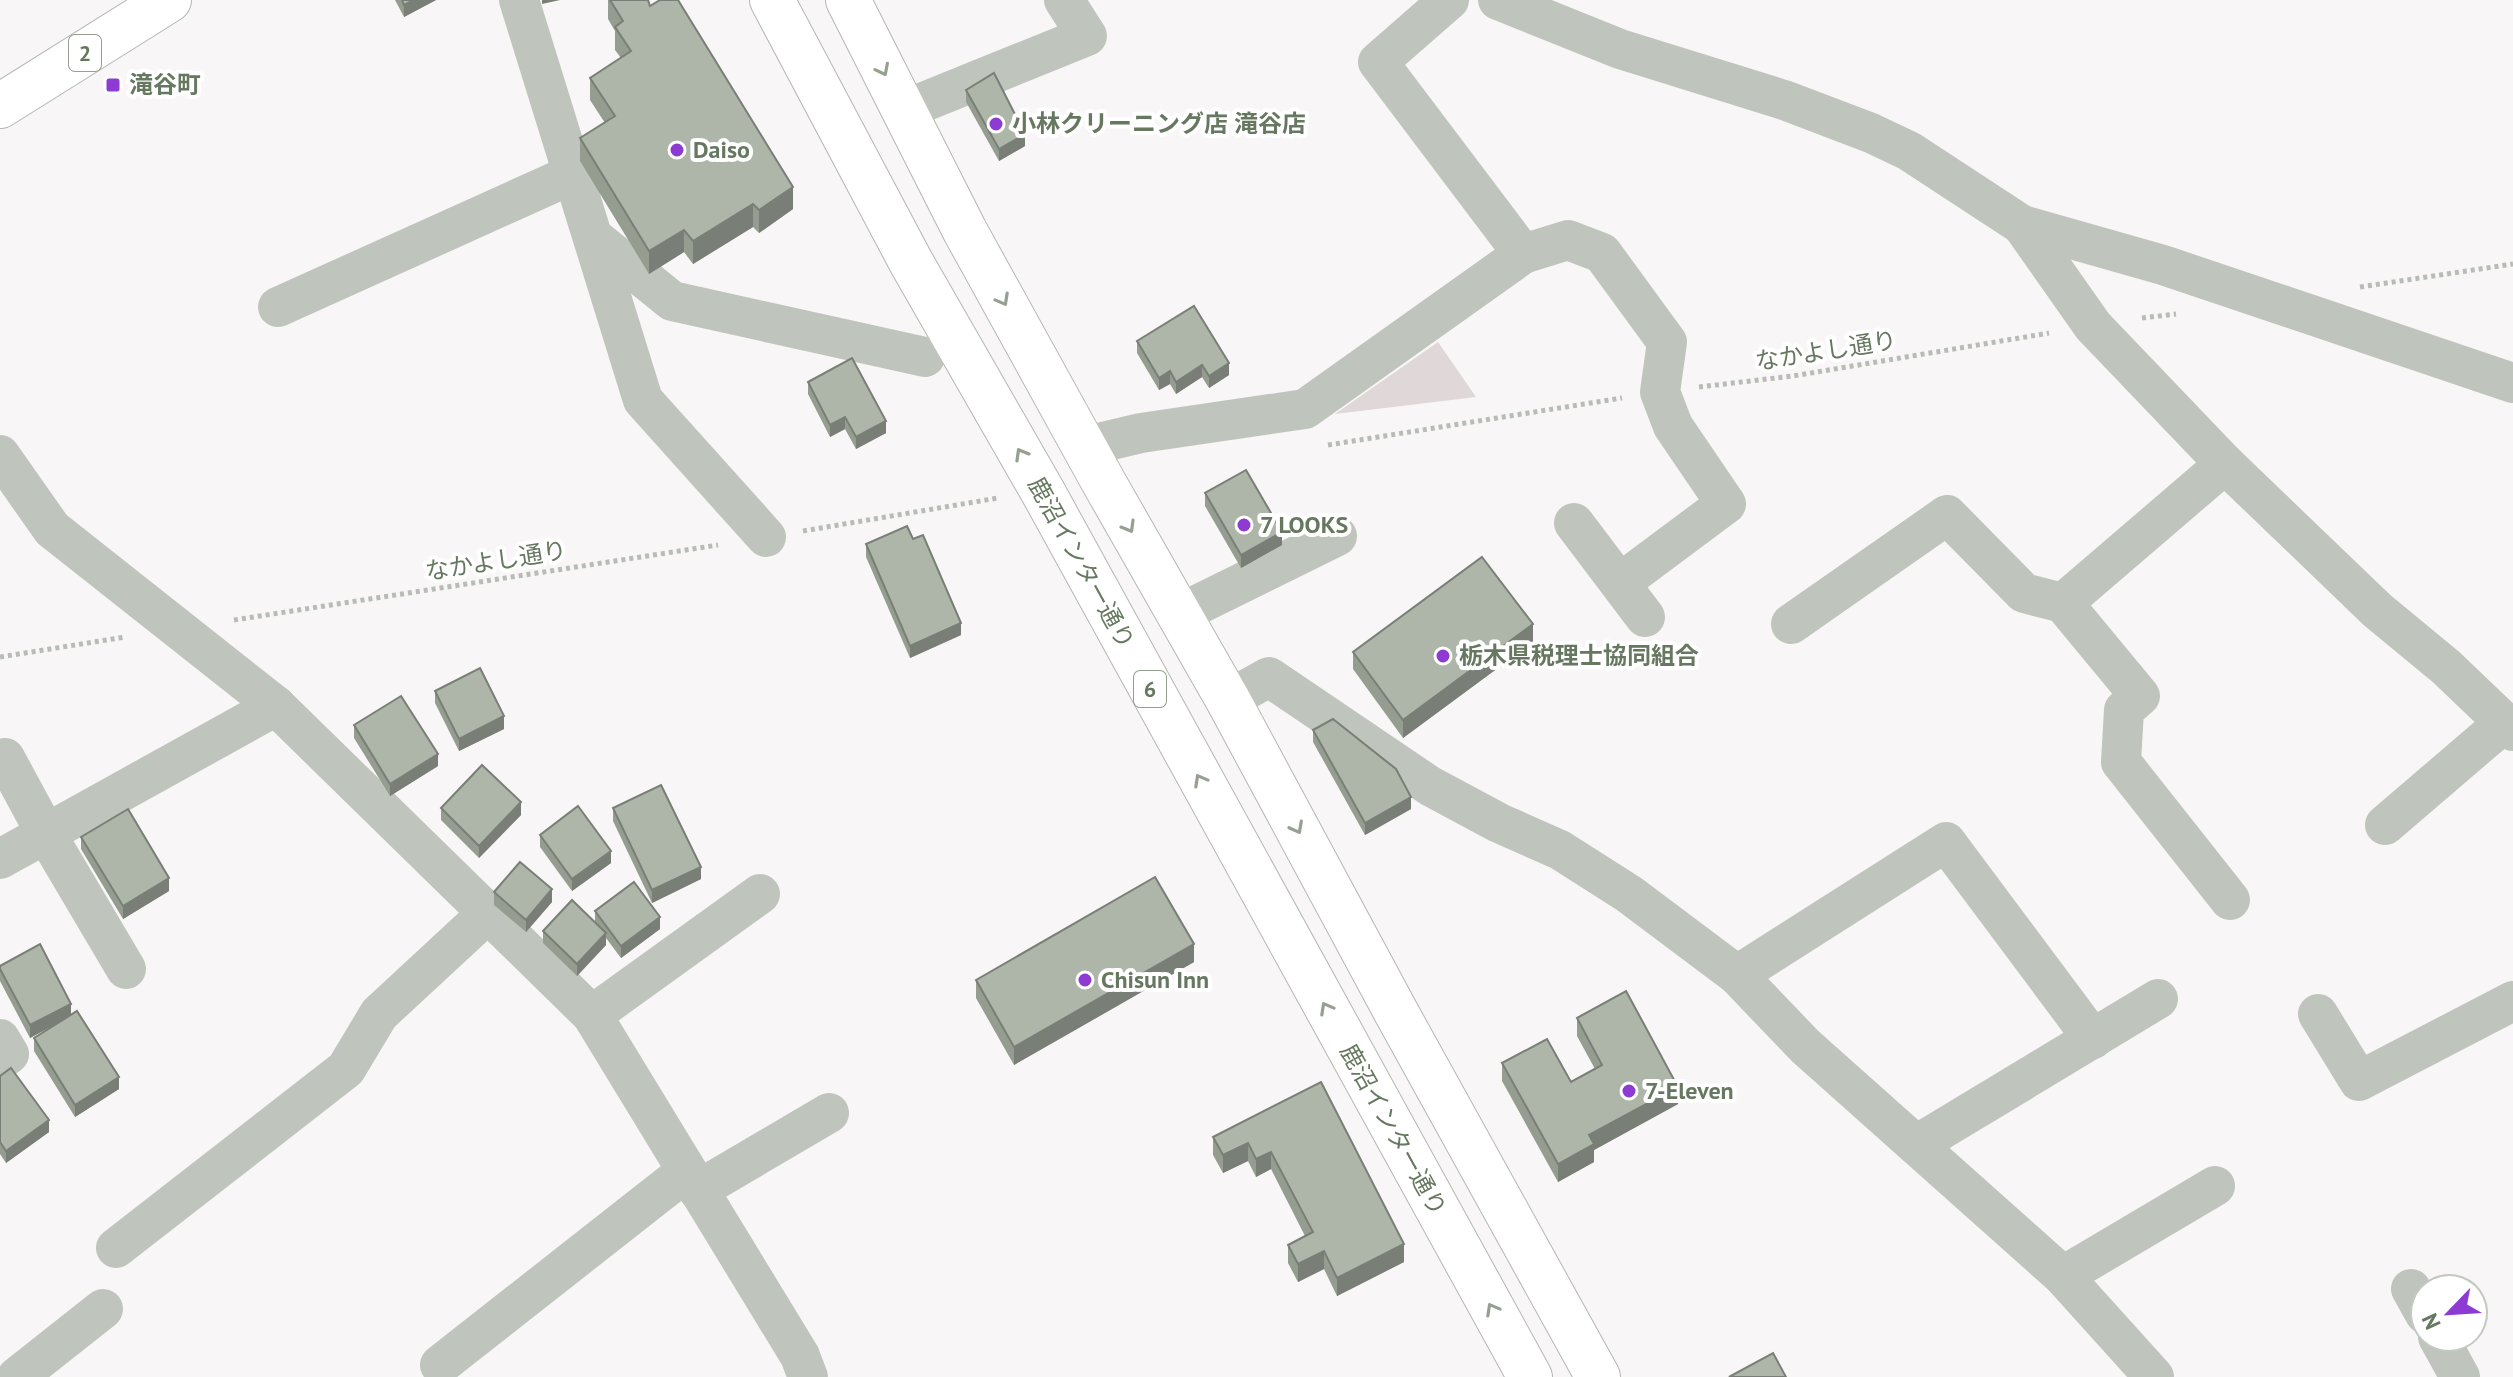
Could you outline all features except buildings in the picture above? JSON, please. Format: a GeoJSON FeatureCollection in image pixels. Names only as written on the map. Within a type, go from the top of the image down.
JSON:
{"type":"FeatureCollection","features":[{"type":"Feature","properties":{"kind":"main road","name":"2"},"geometry":{"type":"LineString","coordinates":[[0,106],[169,0]]}},
{"type":"Feature","properties":{"kind":"main road","name":"鹿沼インター通り"},"geometry":{"type":"LineString","coordinates":[[772,0],[911,262],[1043,492],[1530,1377]]}},
{"type":"Feature","properties":{"kind":"main road"},"geometry":{"type":"LineString","coordinates":[[848,0],[965,231],[1228,700],[1598,1377]]}},
{"type":"Feature","properties":{"kind":"street"},"geometry":{"type":"LineString","coordinates":[[519,0],[643,400],[766,537]]}},
{"type":"Feature","properties":{"kind":"street"},"geometry":{"type":"LineString","coordinates":[[904,110],[1087,36],[1064,0]]}},
{"type":"Feature","properties":{"kind":"street"},"geometry":{"type":"LineString","coordinates":[[1449,0],[1378,62],[1523,254]]}},
{"type":"Feature","properties":{"kind":"street"},"geometry":{"type":"LineString","coordinates":[[1498,0],[1620,49],[1784,100],[1871,133],[1909,151],[2022,225],[2163,265],[2513,383]]}},
{"type":"Feature","properties":{"kind":"street"},"geometry":{"type":"LineString","coordinates":[[278,307],[573,174]]}},
{"type":"Feature","properties":{"kind":"street"},"geometry":{"type":"LineString","coordinates":[[2022,225],[2093,326],[2225,464],[2377,610],[2446,667],[2508,727],[2385,825]]}},
{"type":"Feature","properties":{"kind":"street"},"geometry":{"type":"LineString","coordinates":[[593,237],[672,301],[925,357]]}},
{"type":"Feature","properties":{"kind":"street"},"geometry":{"type":"LineString","coordinates":[[1086,446],[1141,433],[1305,409],[1523,254],[1568,240],[1602,253],[1667,342],[1660,392],[1673,426],[1726,504],[1620,583]]}},
{"type":"Feature","properties":{"kind":"street"},"geometry":{"type":"LineString","coordinates":[[0,455],[52,529],[276,706],[592,1015],[800,1356],[808,1377]]}},
{"type":"Feature","properties":{"kind":"street"},"geometry":{"type":"LineString","coordinates":[[2063,603],[2225,464]]}},
{"type":"Feature","properties":{"kind":"street"},"geometry":{"type":"LineString","coordinates":[[1791,624],[1947,515],[2024,593],[2063,603],[2140,696],[2124,710],[2121,762],[2230,900]]}},
{"type":"Feature","properties":{"kind":"street"},"geometry":{"type":"LineString","coordinates":[[1574,523],[1645,617]]}},
{"type":"Feature","properties":{"kind":"street"},"geometry":{"type":"LineString","coordinates":[[1179,614],[1337,536]]}},
{"type":"Feature","properties":{"kind":"street"},"geometry":{"type":"LineString","coordinates":[[1228,700],[1269,677],[1430,786],[1499,823],[1560,850],[1629,894],[1737,975],[1805,1046],[2063,1276],[2154,1377]]}},
{"type":"Feature","properties":{"kind":"street"},"geometry":{"type":"LineString","coordinates":[[0,859],[276,706]]}},
{"type":"Feature","properties":{"kind":"street"},"geometry":{"type":"LineString","coordinates":[[5,758],[126,969]]}},
{"type":"Feature","properties":{"kind":"street"},"geometry":{"type":"LineString","coordinates":[[1737,975],[1946,842],[2093,1039]]}},
{"type":"Feature","properties":{"kind":"street"},"geometry":{"type":"LineString","coordinates":[[592,1015],[760,894]]}},
{"type":"Feature","properties":{"kind":"street"},"geometry":{"type":"LineString","coordinates":[[116,1248],[346,1069],[379,1014],[488,913]]}},
{"type":"Feature","properties":{"kind":"street"},"geometry":{"type":"LineString","coordinates":[[1916,1145],[2158,999]]}},
{"type":"Feature","properties":{"kind":"street"},"geometry":{"type":"LineString","coordinates":[[2318,1014],[2359,1081],[2513,1001]]}},
{"type":"Feature","properties":{"kind":"street"},"geometry":{"type":"LineString","coordinates":[[0,1039],[9,1054],[0,1060]]}},
{"type":"Feature","properties":{"kind":"street"},"geometry":{"type":"LineString","coordinates":[[440,1365],[693,1180],[829,1113]]}},
{"type":"Feature","properties":{"kind":"street"},"geometry":{"type":"LineString","coordinates":[[2063,1276],[2215,1186]]}},
{"type":"Feature","properties":{"kind":"street"},"geometry":{"type":"LineString","coordinates":[[17,1377],[103,1309]]}},
{"type":"Feature","properties":{"kind":"street"},"geometry":{"type":"LineString","coordinates":[[2447,1353],[2460,1377]]}},
{"type":"Feature","properties":{"kind":"path"},"geometry":{"type":"LineString","coordinates":[[2346,289],[2513,264]]}},
{"type":"Feature","properties":{"kind":"path","name":"なかよし通り"},"geometry":{"type":"LineString","coordinates":[[1316,447],[1660,392],[1793,376],[2179,313]]}},
{"type":"Feature","properties":{"kind":"path","name":"なかよし通り"},"geometry":{"type":"LineString","coordinates":[[0,657],[998,498]]}},
{"type":"Feature","properties":{"kind":"shaded area"},"geometry":{"type":"Polygon","coordinates":[[[1438,342],[1476,397],[1335,414],[1438,342]]]}},
{"type":"Feature","properties":{"kind":"place","name":"滝谷町"},"geometry":{"type":"Point","coordinates":[113,85]}},
{"type":"Feature","properties":{"kind":"place","name":"小林クリーニング店 滝谷店"},"geometry":{"type":"Point","coordinates":[996,124]}},
{"type":"Feature","properties":{"kind":"place","name":"Daiso"},"geometry":{"type":"Point","coordinates":[677,150]}},
{"type":"Feature","properties":{"kind":"place","name":"7 LOOKS"},"geometry":{"type":"Point","coordinates":[1244,525]}},
{"type":"Feature","properties":{"kind":"place","name":"栃木県税理士協同組合"},"geometry":{"type":"Point","coordinates":[1443,656]}},
{"type":"Feature","properties":{"kind":"place","name":"Chisun Inn"},"geometry":{"type":"Point","coordinates":[1085,980]}},
{"type":"Feature","properties":{"kind":"place","name":"7-Eleven"},"geometry":{"type":"Point","coordinates":[1629,1091]}}]}
